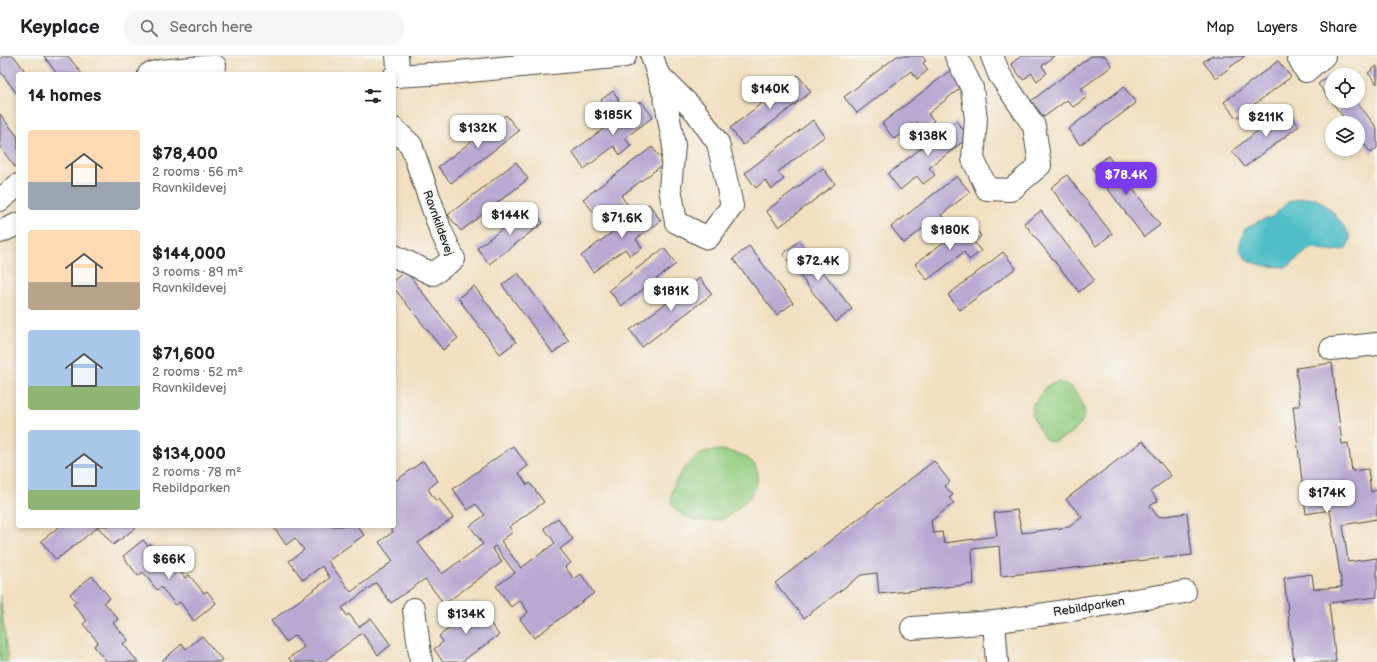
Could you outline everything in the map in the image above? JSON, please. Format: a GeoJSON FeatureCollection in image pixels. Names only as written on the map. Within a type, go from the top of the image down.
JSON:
{"type":"FeatureCollection","features":[{"type":"Feature","properties":{"kind":"street"},"geometry":{"type":"LineString","coordinates":[[397,69],[449,73],[625,56]]}},
{"type":"Feature","properties":{"kind":"street"},"geometry":{"type":"LineString","coordinates":[[956,56],[972,88],[976,119],[973,159],[986,189],[1011,190],[1040,165],[1034,126],[999,74],[992,56]]}},
{"type":"Feature","properties":{"kind":"street"},"geometry":{"type":"LineString","coordinates":[[1298,56],[1306,71],[1324,56]]}},
{"type":"Feature","properties":{"kind":"street"},"geometry":{"type":"LineString","coordinates":[[655,65],[696,112],[718,143],[732,206],[708,238],[676,222],[670,188],[674,146],[665,97],[655,65]]}},
{"type":"Feature","properties":{"kind":"street"},"geometry":{"type":"LineString","coordinates":[[156,72],[215,66]]}},
{"type":"Feature","properties":{"kind":"street","name":"Ravnkildevej"},"geometry":{"type":"LineString","coordinates":[[396,130],[411,145],[440,229],[454,259],[434,274],[396,257]]}},
{"type":"Feature","properties":{"kind":"street"},"geometry":{"type":"LineString","coordinates":[[0,200],[16,187]]}},
{"type":"Feature","properties":{"kind":"street"},"geometry":{"type":"LineString","coordinates":[[0,232],[16,225]]}},
{"type":"Feature","properties":{"kind":"street"},"geometry":{"type":"LineString","coordinates":[[1330,349],[1377,344]]}},
{"type":"Feature","properties":{"kind":"street","name":"Rebildparken"},"geometry":{"type":"LineString","coordinates":[[912,628],[994,622],[1185,592]]}},
{"type":"Feature","properties":{"kind":"street"},"geometry":{"type":"LineString","coordinates":[[414,610],[421,662]]}},
{"type":"Feature","properties":{"kind":"street"},"geometry":{"type":"LineString","coordinates":[[994,622],[997,662]]}},
{"type":"Feature","properties":{"kind":"green space"},"geometry":{"type":"Polygon","coordinates":[[[1059,382],[1069,386],[1076,392],[1083,406],[1084,414],[1079,426],[1074,432],[1052,442],[1044,438],[1037,426],[1032,414],[1032,406],[1045,388],[1050,384],[1059,382]]]}},
{"type":"Feature","properties":{"kind":"green space"},"geometry":{"type":"Polygon","coordinates":[[[721,450],[744,456],[755,466],[758,478],[753,491],[745,502],[729,516],[713,521],[691,519],[677,511],[673,506],[671,498],[672,490],[681,473],[694,459],[708,451],[721,450]]]}},
{"type":"Feature","properties":{"kind":"green space"},"geometry":{"type":"Polygon","coordinates":[[[0,595],[8,662],[0,662],[0,595]]]}},
{"type":"Feature","properties":{"kind":"water"},"geometry":{"type":"Polygon","coordinates":[[[1302,198],[1317,198],[1334,213],[1351,237],[1346,249],[1334,251],[1311,248],[1287,267],[1266,266],[1247,261],[1239,248],[1244,230],[1259,221],[1272,217],[1288,202],[1302,198]]]}},
{"type":"Feature","properties":{"kind":"building"},"geometry":{"type":"Polygon","coordinates":[[[4,56],[14,56],[26,72],[16,72],[16,92],[0,71],[0,59],[4,56]]]}},
{"type":"Feature","properties":{"kind":"building"},"geometry":{"type":"Polygon","coordinates":[[[44,56],[68,56],[80,72],[56,72],[44,56]]]}},
{"type":"Feature","properties":{"kind":"building"},"geometry":{"type":"Polygon","coordinates":[[[897,56],[922,56],[926,61],[923,63],[928,70],[917,79],[911,71],[857,113],[844,97],[897,56]]]}},
{"type":"Feature","properties":{"kind":"building"},"geometry":{"type":"Polygon","coordinates":[[[1021,56],[1054,56],[1042,66],[1047,73],[1037,81],[1032,73],[1023,80],[1011,64],[1021,56]]]}},
{"type":"Feature","properties":{"kind":"building"},"geometry":{"type":"Polygon","coordinates":[[[1091,56],[1105,56],[1112,66],[1081,89],[1087,97],[1073,107],[1067,100],[1044,117],[1031,101],[1091,56]]]}},
{"type":"Feature","properties":{"kind":"building"},"geometry":{"type":"Polygon","coordinates":[[[1211,56],[1245,56],[1216,78],[1203,62],[1211,56]]]}},
{"type":"Feature","properties":{"kind":"building"},"geometry":{"type":"Polygon","coordinates":[[[1278,61],[1291,77],[1236,118],[1224,102],[1278,61]]]}},
{"type":"Feature","properties":{"kind":"building"},"geometry":{"type":"Polygon","coordinates":[[[1377,66],[1377,84],[1368,73],[1377,66]]]}},
{"type":"Feature","properties":{"kind":"building"},"geometry":{"type":"Polygon","coordinates":[[[952,69],[964,85],[928,114],[934,121],[923,130],[917,122],[894,139],[882,123],[952,69]]]}},
{"type":"Feature","properties":{"kind":"building"},"geometry":{"type":"Polygon","coordinates":[[[798,75],[811,92],[743,145],[730,128],[798,75]]]}},
{"type":"Feature","properties":{"kind":"building"},"geometry":{"type":"Polygon","coordinates":[[[1325,79],[1325,93],[1318,84],[1325,79]]]}},
{"type":"Feature","properties":{"kind":"building"},"geometry":{"type":"Polygon","coordinates":[[[1124,87],[1136,103],[1080,145],[1068,129],[1124,87]]]}},
{"type":"Feature","properties":{"kind":"building"},"geometry":{"type":"Polygon","coordinates":[[[613,91],[619,100],[608,109],[601,100],[613,91]]]}},
{"type":"Feature","properties":{"kind":"building"},"geometry":{"type":"Polygon","coordinates":[[[641,101],[653,117],[625,138],[631,146],[620,155],[614,146],[584,169],[572,152],[641,101]]]}},
{"type":"Feature","properties":{"kind":"building"},"geometry":{"type":"Polygon","coordinates":[[[1336,108],[1361,108],[1377,128],[1377,148],[1371,153],[1365,145],[1365,116],[1343,116],[1336,108]]]}},
{"type":"Feature","properties":{"kind":"building"},"geometry":{"type":"Polygon","coordinates":[[[1286,109],[1299,126],[1245,167],[1232,151],[1286,109]]]}},
{"type":"Feature","properties":{"kind":"building"},"geometry":{"type":"Polygon","coordinates":[[[0,114],[16,134],[16,166],[0,147],[0,114]]]}},
{"type":"Feature","properties":{"kind":"building"},"geometry":{"type":"Polygon","coordinates":[[[506,115],[519,131],[451,183],[438,167],[506,115]]]}},
{"type":"Feature","properties":{"kind":"building"},"geometry":{"type":"Polygon","coordinates":[[[813,120],[825,136],[778,172],[784,179],[772,189],[765,180],[756,188],[745,173],[813,120]]]}},
{"type":"Feature","properties":{"kind":"building"},"geometry":{"type":"Polygon","coordinates":[[[956,121],[969,137],[929,168],[935,175],[923,184],[917,176],[900,190],[888,174],[956,121]]]}},
{"type":"Feature","properties":{"kind":"building"},"geometry":{"type":"Polygon","coordinates":[[[652,147],[665,163],[621,196],[627,204],[616,213],[610,205],[596,215],[583,199],[652,147]]]}},
{"type":"Feature","properties":{"kind":"building"},"geometry":{"type":"Polygon","coordinates":[[[1108,156],[1160,225],[1144,237],[1092,168],[1108,156]]]}},
{"type":"Feature","properties":{"kind":"building"},"geometry":{"type":"Polygon","coordinates":[[[516,162],[528,179],[461,231],[448,215],[516,162]]]}},
{"type":"Feature","properties":{"kind":"building"},"geometry":{"type":"Polygon","coordinates":[[[823,168],[835,184],[779,227],[766,211],[823,168]]]}},
{"type":"Feature","properties":{"kind":"building"},"geometry":{"type":"Polygon","coordinates":[[[1067,175],[1112,234],[1096,246],[1051,188],[1067,175]]]}},
{"type":"Feature","properties":{"kind":"building"},"geometry":{"type":"Polygon","coordinates":[[[957,176],[970,192],[941,215],[945,219],[934,229],[930,223],[904,243],[891,227],[957,176]]]}},
{"type":"Feature","properties":{"kind":"building"},"geometry":{"type":"Polygon","coordinates":[[[649,204],[661,221],[636,239],[642,248],[630,256],[625,249],[593,272],[581,256],[649,204]]]}},
{"type":"Feature","properties":{"kind":"building"},"geometry":{"type":"Polygon","coordinates":[[[531,207],[543,223],[489,264],[477,248],[531,207]]]}},
{"type":"Feature","properties":{"kind":"building"},"geometry":{"type":"Polygon","coordinates":[[[1041,211],[1094,280],[1079,292],[1024,223],[1041,211]]]}},
{"type":"Feature","properties":{"kind":"building"},"geometry":{"type":"Polygon","coordinates":[[[970,222],[981,236],[974,242],[981,251],[969,260],[964,252],[927,280],[915,264],[970,222]]]}},
{"type":"Feature","properties":{"kind":"building"},"geometry":{"type":"Polygon","coordinates":[[[799,241],[852,309],[836,322],[783,254],[799,241]]]}},
{"type":"Feature","properties":{"kind":"building"},"geometry":{"type":"Polygon","coordinates":[[[749,246],[793,303],[777,315],[733,259],[749,246]]]}},
{"type":"Feature","properties":{"kind":"building"},"geometry":{"type":"Polygon","coordinates":[[[664,248],[676,264],[656,279],[662,288],[651,296],[645,288],[621,306],[609,290],[664,248]]]}},
{"type":"Feature","properties":{"kind":"building"},"geometry":{"type":"Polygon","coordinates":[[[1003,252],[1016,268],[960,310],[948,295],[1003,252]]]}},
{"type":"Feature","properties":{"kind":"building"},"geometry":{"type":"Polygon","coordinates":[[[406,271],[458,338],[443,350],[396,291],[396,278],[406,271]]]}},
{"type":"Feature","properties":{"kind":"building"},"geometry":{"type":"Polygon","coordinates":[[[518,273],[569,341],[553,353],[502,285],[518,273]]]}},
{"type":"Feature","properties":{"kind":"building"},"geometry":{"type":"Polygon","coordinates":[[[700,278],[712,294],[642,347],[630,330],[700,278]]]}},
{"type":"Feature","properties":{"kind":"building"},"geometry":{"type":"Polygon","coordinates":[[[474,286],[516,342],[500,354],[458,298],[474,286]]]}},
{"type":"Feature","properties":{"kind":"building"},"geometry":{"type":"Polygon","coordinates":[[[1332,363],[1342,444],[1348,443],[1352,471],[1368,469],[1371,492],[1377,490],[1377,519],[1343,525],[1348,562],[1377,558],[1377,597],[1329,603],[1336,662],[1294,662],[1284,578],[1312,574],[1314,589],[1342,587],[1330,510],[1306,514],[1293,406],[1300,406],[1296,368],[1332,363]]]}},
{"type":"Feature","properties":{"kind":"building"},"geometry":{"type":"Polygon","coordinates":[[[1143,441],[1171,476],[1151,491],[1158,501],[1150,506],[1158,517],[1187,513],[1192,555],[1001,576],[999,546],[972,549],[974,584],[879,594],[877,573],[861,575],[804,618],[775,583],[934,461],[950,482],[945,486],[953,495],[949,498],[954,503],[931,521],[933,533],[942,532],[944,543],[997,536],[994,513],[1017,510],[1022,533],[1069,527],[1082,517],[1066,499],[1143,441]]]}},
{"type":"Feature","properties":{"kind":"building"},"geometry":{"type":"Polygon","coordinates":[[[513,446],[528,466],[519,473],[527,485],[530,483],[544,502],[509,527],[513,532],[501,541],[521,568],[555,543],[544,528],[558,518],[573,539],[560,549],[571,563],[565,567],[574,579],[581,574],[594,593],[534,638],[520,619],[528,612],[520,600],[511,607],[496,586],[515,573],[495,546],[492,548],[502,562],[444,604],[425,579],[391,603],[376,583],[342,608],[347,616],[349,614],[359,627],[371,618],[391,645],[378,655],[362,633],[323,662],[291,662],[289,658],[304,647],[295,635],[286,642],[271,621],[330,578],[322,566],[303,580],[289,561],[304,550],[295,538],[286,545],[274,528],[359,528],[364,535],[328,561],[351,592],[393,561],[379,542],[393,532],[390,528],[396,528],[396,481],[423,461],[438,481],[428,489],[436,501],[439,499],[453,518],[418,543],[442,574],[483,544],[470,526],[485,515],[476,504],[468,510],[453,489],[513,446]]]}},
{"type":"Feature","properties":{"kind":"building"},"geometry":{"type":"Polygon","coordinates":[[[57,528],[97,528],[56,560],[41,541],[57,528]]]}},
{"type":"Feature","properties":{"kind":"building"},"geometry":{"type":"Polygon","coordinates":[[[99,528],[135,528],[113,545],[99,528]]]}},
{"type":"Feature","properties":{"kind":"building"},"geometry":{"type":"Polygon","coordinates":[[[143,540],[148,546],[151,544],[166,563],[171,559],[185,578],[189,575],[204,593],[207,591],[216,603],[194,621],[180,602],[176,605],[161,587],[157,590],[143,572],[138,576],[123,556],[143,540]]]}},
{"type":"Feature","properties":{"kind":"building"},"geometry":{"type":"Polygon","coordinates":[[[92,576],[110,598],[104,602],[118,619],[113,623],[128,640],[123,644],[138,662],[107,662],[94,646],[98,642],[83,624],[87,621],[73,604],[76,601],[70,594],[92,576]]]}},
{"type":"Feature","properties":{"kind":"building"},"geometry":{"type":"Polygon","coordinates":[[[475,602],[499,635],[461,662],[443,662],[434,649],[443,642],[439,636],[450,628],[446,623],[475,602]]]}},
{"type":"Feature","properties":{"kind":"building"},"geometry":{"type":"Polygon","coordinates":[[[202,636],[222,660],[219,662],[162,661],[182,644],[186,649],[202,636]]]}}]}
